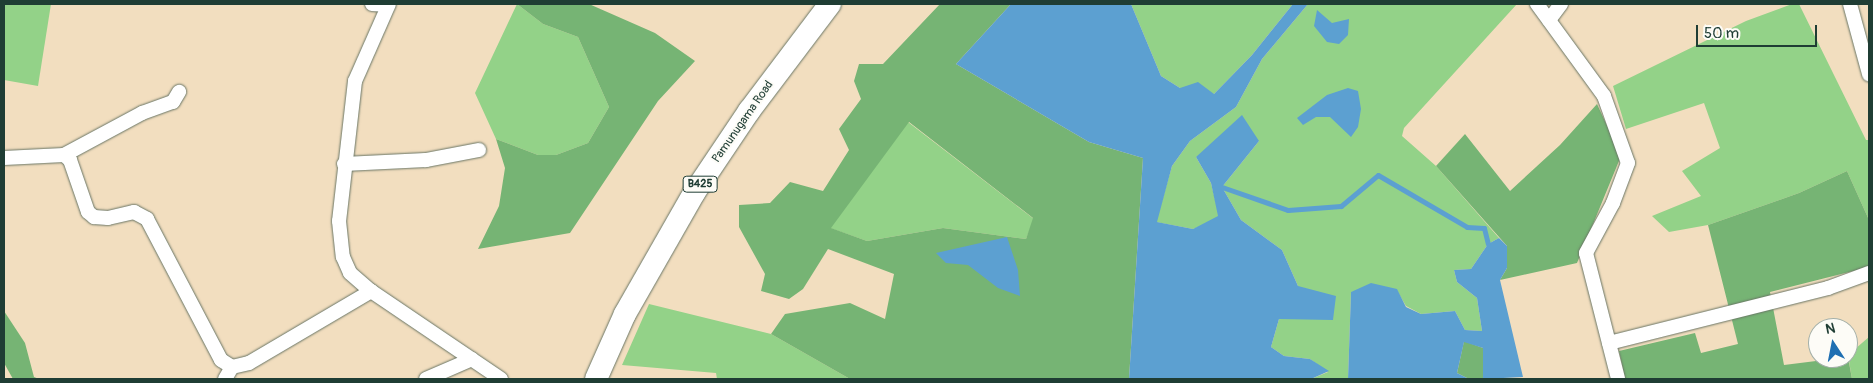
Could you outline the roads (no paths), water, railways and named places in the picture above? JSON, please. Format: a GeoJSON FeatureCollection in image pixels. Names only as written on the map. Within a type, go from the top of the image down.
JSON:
{"type":"FeatureCollection","features":[{"type":"Feature","properties":{"kind":"main road","name":"Pamunugama Road"},"geometry":{"type":"LineString","coordinates":[[596,379],[625,314],[694,193],[749,111],[830,4]]}},
{"type":"Feature","properties":{"kind":"street"},"geometry":{"type":"LineString","coordinates":[[372,4],[389,5],[355,81],[344,164],[339,241],[350,273],[371,291],[472,360],[493,377]]}},
{"type":"Feature","properties":{"kind":"street"},"geometry":{"type":"LineString","coordinates":[[1537,4],[1604,96],[1628,163],[1613,204],[1586,252],[1618,379]]}},
{"type":"Feature","properties":{"kind":"street"},"geometry":{"type":"LineString","coordinates":[[1549,20],[1561,4]]}},
{"type":"Feature","properties":{"kind":"street"},"geometry":{"type":"LineString","coordinates":[[1850,4],[1869,74]]}},
{"type":"Feature","properties":{"kind":"street"},"geometry":{"type":"LineString","coordinates":[[4,158],[64,155],[142,113],[173,102],[179,92]]}},
{"type":"Feature","properties":{"kind":"street"},"geometry":{"type":"LineString","coordinates":[[344,164],[426,160],[479,150]]}},
{"type":"Feature","properties":{"kind":"street"},"geometry":{"type":"LineString","coordinates":[[64,155],[70,160],[88,212],[94,217],[108,218],[134,212],[147,219],[229,373],[371,291]]}},
{"type":"Feature","properties":{"kind":"street"},"geometry":{"type":"LineString","coordinates":[[1609,343],[1828,288],[1869,273]]}},
{"type":"Feature","properties":{"kind":"street"},"geometry":{"type":"LineString","coordinates":[[426,379],[472,360]]}},
{"type":"Feature","properties":{"kind":"water"},"geometry":{"type":"Polygon","coordinates":[[[1011,4],[1131,4],[1161,76],[1180,88],[1198,82],[1214,94],[1252,55],[1293,4],[1308,4],[1262,59],[1236,107],[1190,141],[1172,166],[1157,222],[1193,229],[1218,216],[1211,183],[1196,157],[1242,115],[1259,141],[1222,187],[1241,220],[1282,250],[1298,286],[1336,296],[1333,320],[1279,319],[1271,347],[1284,356],[1310,359],[1329,371],[1311,379],[1129,379],[1143,158],[1089,142],[956,64],[1011,4]]]}},
{"type":"Feature","properties":{"kind":"water"},"geometry":{"type":"Polygon","coordinates":[[[1317,10],[1332,23],[1349,19],[1348,35],[1339,44],[1327,42],[1314,26],[1317,10]]]}},
{"type":"Feature","properties":{"kind":"water"},"geometry":{"type":"Polygon","coordinates":[[[1348,88],[1358,91],[1361,109],[1358,127],[1351,137],[1330,117],[1316,117],[1303,125],[1297,118],[1327,95],[1348,88]]]}},
{"type":"Feature","properties":{"kind":"water"},"geometry":{"type":"Polygon","coordinates":[[[1007,237],[1018,270],[1020,296],[998,288],[968,265],[946,263],[936,253],[1007,237]]]}},
{"type":"Feature","properties":{"kind":"water"},"geometry":{"type":"Polygon","coordinates":[[[1499,238],[1507,246],[1507,268],[1500,280],[1523,377],[1483,379],[1483,348],[1464,342],[1457,373],[1469,379],[1348,379],[1351,292],[1371,283],[1397,289],[1406,307],[1421,314],[1455,311],[1465,330],[1482,331],[1477,298],[1457,282],[1454,270],[1471,269],[1488,244],[1499,238]]]}},
{"type":"Feature","properties":{"kind":"waterway"},"geometry":{"type":"LineString","coordinates":[[1222,187],[1288,210],[1341,206],[1378,175],[1467,227],[1484,228],[1488,244]]}}]}
